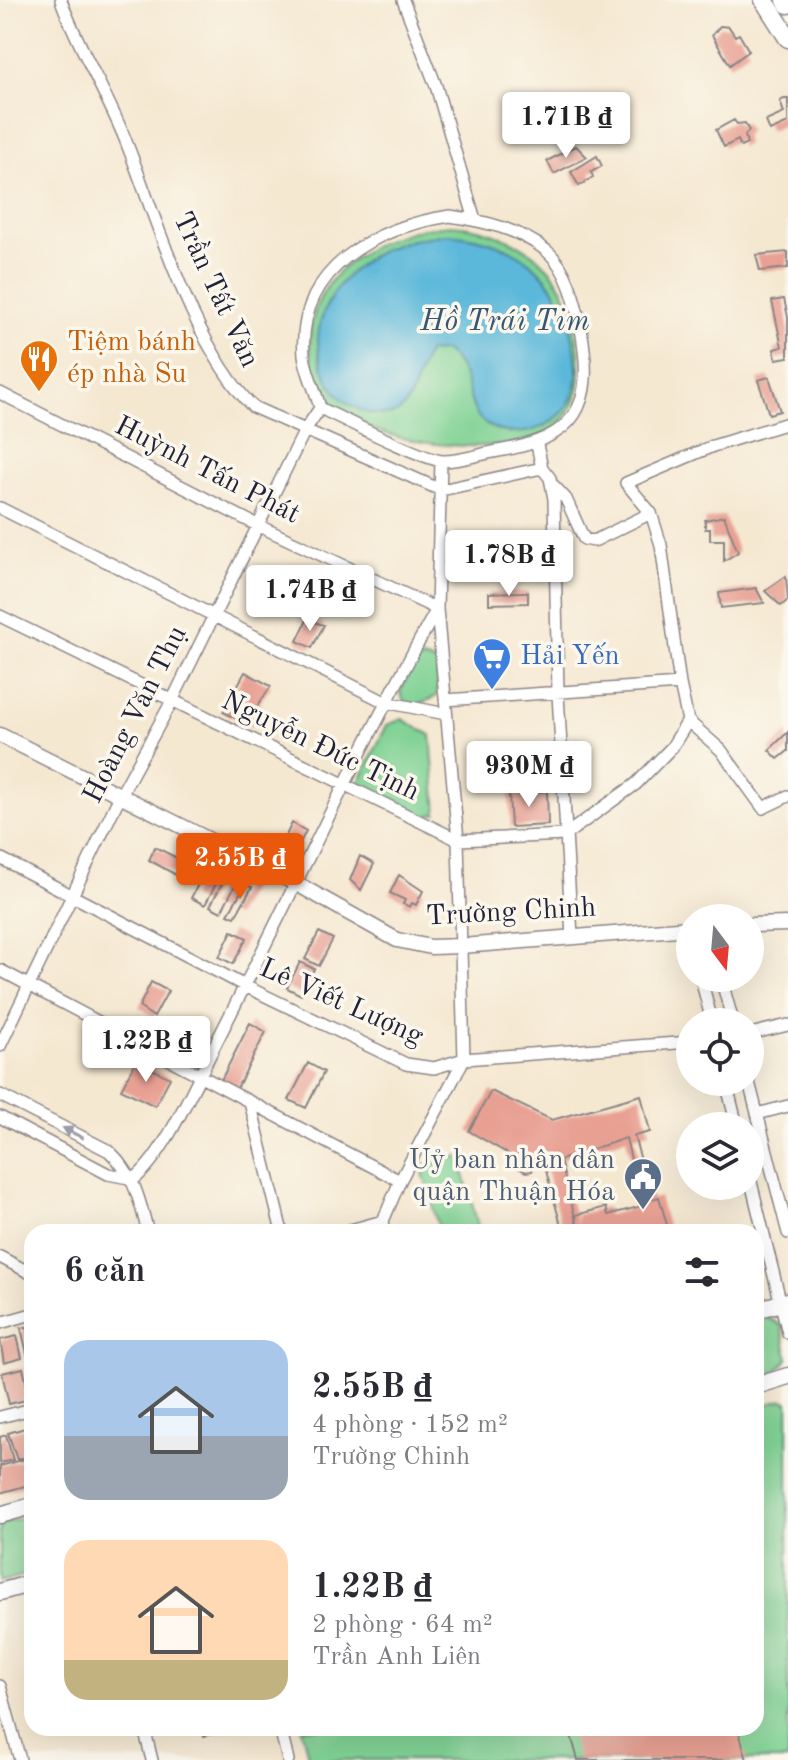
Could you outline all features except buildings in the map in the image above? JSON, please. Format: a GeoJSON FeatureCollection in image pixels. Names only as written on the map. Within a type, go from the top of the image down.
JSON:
{"type":"FeatureCollection","features":[{"type":"Feature","properties":{"kind":"highway"},"geometry":{"type":"LineString","coordinates":[[764,0],[788,38]]}},
{"type":"Feature","properties":{"kind":"main road"},"geometry":{"type":"LineString","coordinates":[[764,1308],[784,1302]]}},
{"type":"Feature","properties":{"kind":"main road"},"geometry":{"type":"LineString","coordinates":[[764,1384],[788,1376]]}},
{"type":"Feature","properties":{"kind":"main road"},"geometry":{"type":"LineString","coordinates":[[0,1515],[24,1508]]}},
{"type":"Feature","properties":{"kind":"main road"},"geometry":{"type":"LineString","coordinates":[[0,1592],[24,1585]]}},
{"type":"Feature","properties":{"kind":"street","name":"Trần Tất Văn"},"geometry":{"type":"LineString","coordinates":[[61,0],[126,142],[194,313],[236,390],[253,407],[441,490]]}},
{"type":"Feature","properties":{"kind":"street"},"geometry":{"type":"LineString","coordinates":[[403,0],[436,86],[475,220]]}},
{"type":"Feature","properties":{"kind":"street"},"geometry":{"type":"LineString","coordinates":[[450,216],[475,220],[503,227],[547,252],[562,272],[577,310],[586,385],[579,409],[569,423],[537,445],[441,461],[320,408],[304,356],[308,310],[337,267],[369,239],[406,223],[450,216]]}},
{"type":"Feature","properties":{"kind":"street","name":"Huỳnh Tấn Phát"},"geometry":{"type":"LineString","coordinates":[[0,393],[257,525],[437,609]]}},
{"type":"Feature","properties":{"kind":"street","name":"Hoàng Văn Thụ"},"geometry":{"type":"LineString","coordinates":[[0,1046],[119,798],[172,701],[305,430],[320,408]]}},
{"type":"Feature","properties":{"kind":"street"},"geometry":{"type":"LineString","coordinates":[[788,423],[713,446],[626,483],[651,513],[661,545],[688,721],[721,750],[763,808],[788,796]]}},
{"type":"Feature","properties":{"kind":"street"},"geometry":{"type":"LineString","coordinates":[[537,445],[542,468],[566,499],[584,539],[594,541],[651,513]]}},
{"type":"Feature","properties":{"kind":"street"},"geometry":{"type":"LineString","coordinates":[[385,1224],[400,1181],[464,1059],[458,840],[437,609],[441,461]]}},
{"type":"Feature","properties":{"kind":"street"},"geometry":{"type":"LineString","coordinates":[[441,490],[542,468]]}},
{"type":"Feature","properties":{"kind":"street"},"geometry":{"type":"LineString","coordinates":[[554,486],[558,694],[572,937]]}},
{"type":"Feature","properties":{"kind":"street"},"geometry":{"type":"LineString","coordinates":[[0,508],[385,702],[446,714]]}},
{"type":"Feature","properties":{"kind":"street"},"geometry":{"type":"LineString","coordinates":[[0,1117],[108,1174],[134,1179],[149,1168],[297,884],[385,702],[437,609]]}},
{"type":"Feature","properties":{"kind":"street","name":"Nguyễn Đức Tịnh"},"geometry":{"type":"LineString","coordinates":[[0,616],[458,840],[565,835]]}},
{"type":"Feature","properties":{"kind":"street"},"geometry":{"type":"LineString","coordinates":[[445,700],[680,684]]}},
{"type":"Feature","properties":{"kind":"street"},"geometry":{"type":"LineString","coordinates":[[565,835],[636,784],[672,747],[688,721]]}},
{"type":"Feature","properties":{"kind":"street","name":"Trường Chinh"},"geometry":{"type":"LineString","coordinates":[[0,735],[119,798],[297,884],[397,940],[431,947],[461,946],[676,929]]}},
{"type":"Feature","properties":{"kind":"street","name":"Lê Viết Lượng"},"geometry":{"type":"LineString","coordinates":[[0,858],[245,986],[406,1064],[434,1068],[464,1059],[676,1043]]}},
{"type":"Feature","properties":{"kind":"street"},"geometry":{"type":"LineString","coordinates":[[764,925],[788,924]]}},
{"type":"Feature","properties":{"kind":"street"},"geometry":{"type":"LineString","coordinates":[[0,970],[400,1181]]}},
{"type":"Feature","properties":{"kind":"street"},"geometry":{"type":"LineString","coordinates":[[764,1031],[788,1025]]}},
{"type":"Feature","properties":{"kind":"street"},"geometry":{"type":"LineString","coordinates":[[0,1095],[109,1151],[134,1179],[146,1224]]}},
{"type":"Feature","properties":{"kind":"street"},"geometry":{"type":"LineString","coordinates":[[250,1102],[280,1224]]}},
{"type":"Feature","properties":{"kind":"street"},"geometry":{"type":"LineString","coordinates":[[764,1112],[788,1106]]}},
{"type":"Feature","properties":{"kind":"street"},"geometry":{"type":"LineString","coordinates":[[764,1141],[788,1233]]}},
{"type":"Feature","properties":{"kind":"street"},"geometry":{"type":"LineString","coordinates":[[756,1200],[763,1224]]}},
{"type":"Feature","properties":{"kind":"street"},"geometry":{"type":"LineString","coordinates":[[764,1229],[784,1302],[788,1333]]}},
{"type":"Feature","properties":{"kind":"street"},"geometry":{"type":"LineString","coordinates":[[0,1257],[24,1270]]}},
{"type":"Feature","properties":{"kind":"street"},"geometry":{"type":"LineString","coordinates":[[0,1323],[24,1316]]}},
{"type":"Feature","properties":{"kind":"street"},"geometry":{"type":"LineString","coordinates":[[0,1417],[24,1411]]}},
{"type":"Feature","properties":{"kind":"street"},"geometry":{"type":"LineString","coordinates":[[0,1686],[20,1760]]}},
{"type":"Feature","properties":{"kind":"street"},"geometry":{"type":"LineString","coordinates":[[146,1736],[152,1760]]}},
{"type":"Feature","properties":{"kind":"street"},"geometry":{"type":"LineString","coordinates":[[282,1736],[288,1760]]}},
{"type":"Feature","properties":{"kind":"green space","name":"Hồ Trái Tim"},"geometry":{"type":"Polygon","coordinates":[[[451,225],[491,233],[528,251],[554,275],[569,304],[579,350],[578,389],[573,406],[563,419],[550,431],[532,439],[509,444],[465,446],[414,441],[390,435],[347,416],[331,402],[314,373],[310,340],[314,314],[324,292],[338,273],[378,244],[402,234],[451,225]]]}},
{"type":"Feature","properties":{"kind":"green space"},"geometry":{"type":"Polygon","coordinates":[[[426,659],[437,663],[437,696],[419,705],[404,702],[400,692],[415,661],[426,659]]]}},
{"type":"Feature","properties":{"kind":"green space"},"geometry":{"type":"Polygon","coordinates":[[[402,719],[431,735],[437,813],[421,818],[366,792],[359,782],[387,725],[402,719]]]}},
{"type":"Feature","properties":{"kind":"green space"},"geometry":{"type":"Polygon","coordinates":[[[459,1156],[478,1224],[438,1224],[423,1173],[426,1165],[459,1156]]]}},
{"type":"Feature","properties":{"kind":"green space"},"geometry":{"type":"Polygon","coordinates":[[[764,1318],[781,1325],[788,1359],[776,1372],[764,1375],[764,1318]]]}},
{"type":"Feature","properties":{"kind":"green space"},"geometry":{"type":"Polygon","coordinates":[[[783,1400],[788,1402],[788,1760],[309,1760],[303,1736],[764,1736],[764,1405],[783,1400]]]}},
{"type":"Feature","properties":{"kind":"green space"},"geometry":{"type":"Polygon","coordinates":[[[24,1517],[24,1575],[0,1582],[0,1524],[24,1517]]]}},
{"type":"Feature","properties":{"kind":"water","name":"Hồ Trái Tim"},"geometry":{"type":"Polygon","coordinates":[[[449,234],[495,244],[514,252],[545,277],[557,294],[573,338],[576,385],[560,414],[539,428],[514,433],[501,431],[480,419],[461,371],[445,351],[429,352],[405,406],[392,414],[369,413],[353,407],[335,392],[323,369],[318,349],[319,330],[324,311],[345,278],[360,264],[395,245],[449,234]]]}},
{"type":"Feature","properties":{"kind":"place","name":"Tiệm bánh ép nhà Su"},"geometry":{"type":"Point","coordinates":[39,393]}},
{"type":"Feature","properties":{"kind":"place","name":"Hải Yến"},"geometry":{"type":"Point","coordinates":[492,691]}},
{"type":"Feature","properties":{"kind":"place","name":"Uỷ ban nhân dân quận Thuận Hóa"},"geometry":{"type":"Point","coordinates":[643,1211]}}]}
